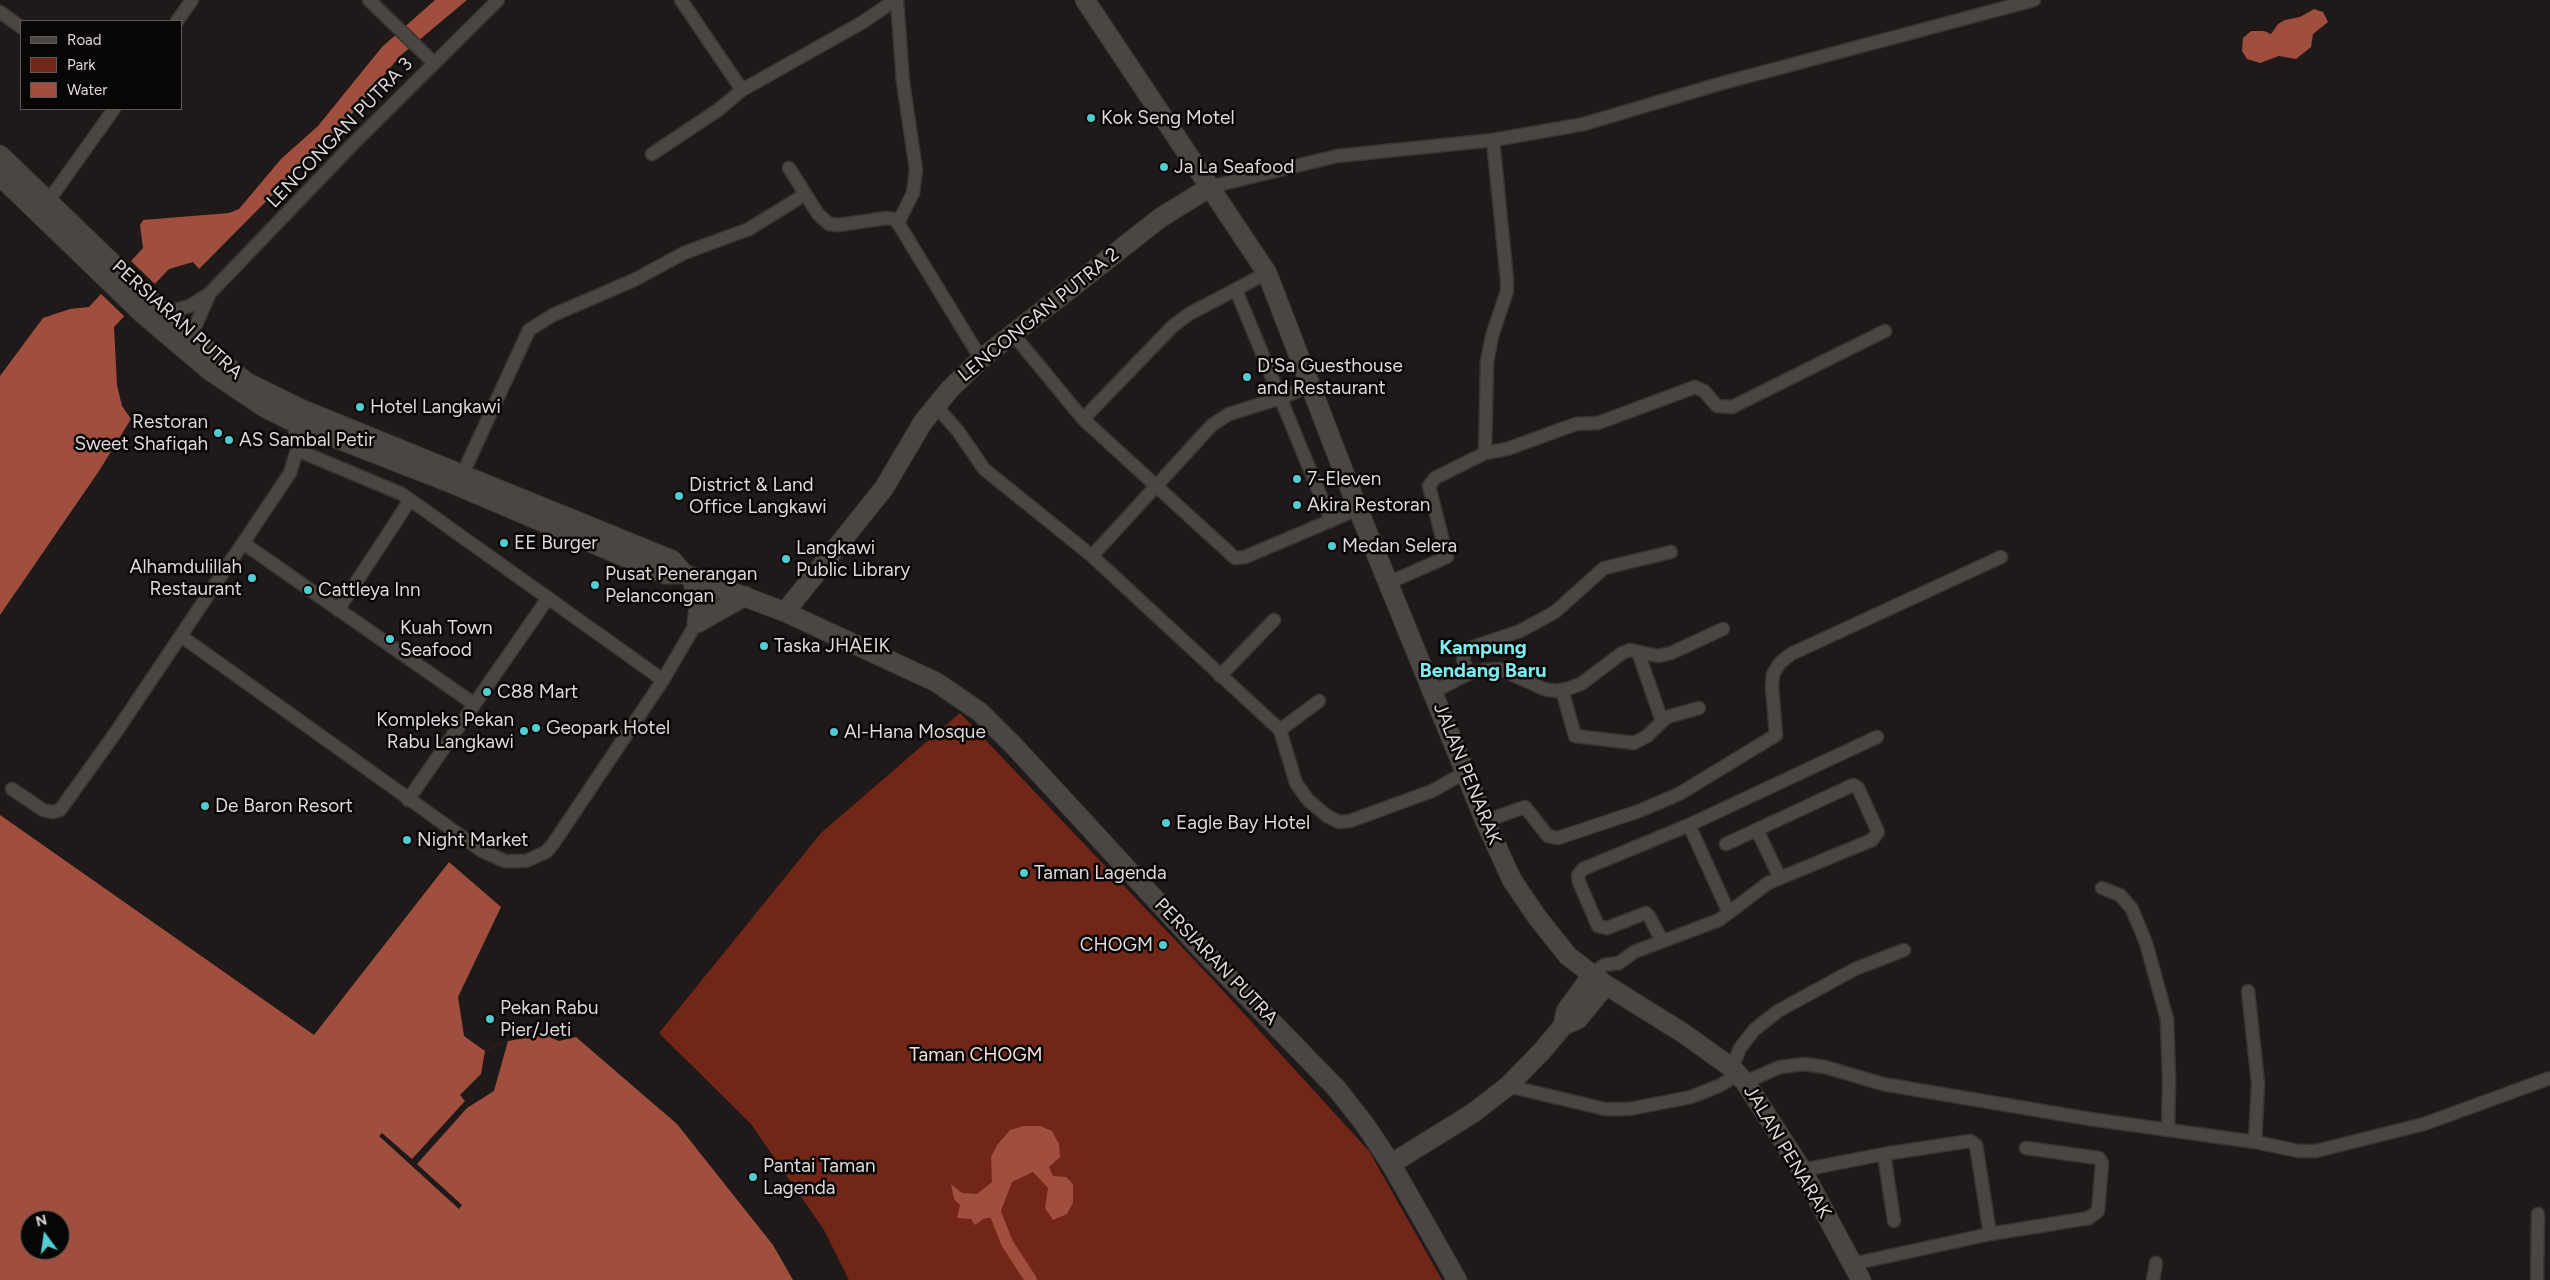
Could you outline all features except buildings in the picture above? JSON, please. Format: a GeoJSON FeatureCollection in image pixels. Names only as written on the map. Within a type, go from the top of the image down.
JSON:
{"type":"FeatureCollection","features":[{"type":"Feature","properties":{"kind":"main road","name":"JALAN PENARAK"},"geometry":{"type":"LineString","coordinates":[[1085,0],[1267,274],[1312,385],[1358,509],[1485,821],[1512,880],[1537,917],[1568,956],[1599,980],[1683,1033],[1738,1075],[1802,1170],[1857,1272]]}},
{"type":"Feature","properties":{"kind":"main road","name":"PERSIARAN PUTRA"},"geometry":{"type":"LineString","coordinates":[[0,155],[49,200],[109,272]]}},
{"type":"Feature","properties":{"kind":"main road","name":"PERSIARAN PUTRA"},"geometry":{"type":"LineString","coordinates":[[0,176],[154,310],[191,336],[246,382],[273,396],[672,560],[687,575]]}},
{"type":"Feature","properties":{"kind":"main road","name":"LENCONGAN PUTRA 2"},"geometry":{"type":"LineString","coordinates":[[784,612],[884,488],[935,405],[981,359],[1160,218],[1210,187]]}},
{"type":"Feature","properties":{"kind":"main road","name":"PERSIARAN PUTRA"},"geometry":{"type":"LineString","coordinates":[[154,310],[230,387],[264,408],[294,422],[456,485],[665,574],[687,575],[784,612],[936,682],[980,712],[1016,747],[1202,950],[1336,1089],[1366,1126],[1391,1164],[1457,1280]]}},
{"type":"Feature","properties":{"kind":"main road"},"geometry":{"type":"LineString","coordinates":[[687,575],[699,603],[696,623]]}},
{"type":"Feature","properties":{"kind":"main road"},"geometry":{"type":"LineString","coordinates":[[696,623],[745,596]]}},
{"type":"Feature","properties":{"kind":"main road"},"geometry":{"type":"LineString","coordinates":[[1568,956],[1579,1006]]}},
{"type":"Feature","properties":{"kind":"main road"},"geometry":{"type":"LineString","coordinates":[[1579,1006],[1599,980]]}},
{"type":"Feature","properties":{"kind":"main road"},"geometry":{"type":"LineString","coordinates":[[1391,1164],[1473,1113],[1508,1086],[1563,1026],[1566,1011],[1579,1006],[1631,1001]]}},
{"type":"Feature","properties":{"kind":"street"},"geometry":{"type":"LineString","coordinates":[[369,0],[434,63]]}},
{"type":"Feature","properties":{"kind":"street","name":"LENCONGAN PUTRA 3"},"geometry":{"type":"LineString","coordinates":[[210,293],[498,0]]}},
{"type":"Feature","properties":{"kind":"street"},"geometry":{"type":"LineString","coordinates":[[681,0],[742,90]]}},
{"type":"Feature","properties":{"kind":"street"},"geometry":{"type":"LineString","coordinates":[[652,154],[718,110],[742,90],[854,27],[896,0],[903,82],[916,170],[913,193],[898,223]]}},
{"type":"Feature","properties":{"kind":"street"},"geometry":{"type":"LineString","coordinates":[[1210,187],[1337,156],[1493,140],[1584,124],[1719,84],[2034,0]]}},
{"type":"Feature","properties":{"kind":"street"},"geometry":{"type":"LineString","coordinates":[[178,20],[187,2]]}},
{"type":"Feature","properties":{"kind":"street"},"geometry":{"type":"LineString","coordinates":[[0,12],[20,26]]}},
{"type":"Feature","properties":{"kind":"street"},"geometry":{"type":"LineString","coordinates":[[49,200],[107,114]]}},
{"type":"Feature","properties":{"kind":"street"},"geometry":{"type":"LineString","coordinates":[[1485,453],[1487,362],[1492,336],[1506,291],[1507,280],[1493,140]]}},
{"type":"Feature","properties":{"kind":"street"},"geometry":{"type":"LineString","coordinates":[[789,168],[804,195],[818,214],[829,224],[839,226],[886,218],[894,219],[981,359]]}},
{"type":"Feature","properties":{"kind":"street"},"geometry":{"type":"LineString","coordinates":[[463,473],[529,330],[553,315],[634,280],[684,253],[749,229],[804,195]]}},
{"type":"Feature","properties":{"kind":"street"},"geometry":{"type":"LineString","coordinates":[[1083,418],[1173,326],[1189,314],[1267,274]]}},
{"type":"Feature","properties":{"kind":"street"},"geometry":{"type":"LineString","coordinates":[[1236,290],[1331,520]]}},
{"type":"Feature","properties":{"kind":"street"},"geometry":{"type":"LineString","coordinates":[[154,310],[190,306],[210,293]]}},
{"type":"Feature","properties":{"kind":"street"},"geometry":{"type":"LineString","coordinates":[[191,336],[210,293]]}},
{"type":"Feature","properties":{"kind":"street"},"geometry":{"type":"LineString","coordinates":[[1388,583],[1447,557],[1429,486],[1435,478],[1485,453],[1508,449],[1576,424],[1598,423],[1695,387],[1704,392],[1717,406],[1732,407],[1886,331]]}},
{"type":"Feature","properties":{"kind":"street"},"geometry":{"type":"LineString","coordinates":[[1013,334],[1083,418],[1235,558],[1245,557],[1358,509]]}},
{"type":"Feature","properties":{"kind":"street"},"geometry":{"type":"LineString","coordinates":[[1092,556],[1212,425],[1229,414],[1281,398],[1312,385]]}},
{"type":"Feature","properties":{"kind":"street"},"geometry":{"type":"LineString","coordinates":[[935,405],[958,431],[984,469],[1092,556],[1280,730],[1296,783],[1308,800],[1327,816],[1339,822],[1350,821],[1432,790],[1466,772]]}},
{"type":"Feature","properties":{"kind":"street"},"geometry":{"type":"LineString","coordinates":[[12,789],[43,810],[53,812],[60,810],[181,636],[290,473],[297,450],[294,422]]}},
{"type":"Feature","properties":{"kind":"street"},"geometry":{"type":"LineString","coordinates":[[297,450],[410,500],[663,680]]}},
{"type":"Feature","properties":{"kind":"street"},"geometry":{"type":"LineString","coordinates":[[338,610],[410,500]]}},
{"type":"Feature","properties":{"kind":"street"},"geometry":{"type":"LineString","coordinates":[[243,543],[474,704]]}},
{"type":"Feature","properties":{"kind":"street"},"geometry":{"type":"LineString","coordinates":[[1468,674],[1463,658],[1467,649],[1520,631],[1555,612],[1604,568],[1671,552]]}},
{"type":"Feature","properties":{"kind":"street"},"geometry":{"type":"LineString","coordinates":[[1485,821],[1525,807],[1548,836],[1558,838],[1639,812],[1679,794],[1776,735],[1772,687],[1773,674],[1780,663],[1791,654],[2001,557]]}},
{"type":"Feature","properties":{"kind":"street"},"geometry":{"type":"LineString","coordinates":[[181,636],[408,800],[482,851],[505,861],[526,861],[546,852],[663,680],[718,586]]}},
{"type":"Feature","properties":{"kind":"street"},"geometry":{"type":"LineString","coordinates":[[408,800],[548,598]]}},
{"type":"Feature","properties":{"kind":"street"},"geometry":{"type":"LineString","coordinates":[[1220,676],[1274,620]]}},
{"type":"Feature","properties":{"kind":"street"},"geometry":{"type":"LineString","coordinates":[[1433,692],[1468,674],[1484,670],[1500,670],[1544,689],[1562,690],[1581,684],[1622,653],[1630,650],[1658,656],[1670,653],[1724,629]]}},
{"type":"Feature","properties":{"kind":"street"},"geometry":{"type":"LineString","coordinates":[[1638,652],[1662,722]]}},
{"type":"Feature","properties":{"kind":"street"},"geometry":{"type":"LineString","coordinates":[[1562,690],[1575,736],[1583,735],[1634,743],[1647,736],[1662,722],[1677,713],[1699,708]]}},
{"type":"Feature","properties":{"kind":"street"},"geometry":{"type":"LineString","coordinates":[[1280,730],[1319,701]]}},
{"type":"Feature","properties":{"kind":"street"},"geometry":{"type":"LineString","coordinates":[[1662,942],[1646,913],[1607,928],[1598,926],[1578,875],[1583,869],[1689,825],[1877,736]]}},
{"type":"Feature","properties":{"kind":"street"},"geometry":{"type":"LineString","coordinates":[[1599,980],[1614,976],[1619,963],[1634,952],[1704,927],[1728,913],[1768,883],[1872,840],[1878,832],[1858,788],[1853,785],[1726,844]]}},
{"type":"Feature","properties":{"kind":"street"},"geometry":{"type":"LineString","coordinates":[[1689,825],[1728,913]]}},
{"type":"Feature","properties":{"kind":"street"},"geometry":{"type":"LineString","coordinates":[[1757,830],[1780,878]]}},
{"type":"Feature","properties":{"kind":"street"},"geometry":{"type":"LineString","coordinates":[[2102,888],[2120,895],[2132,909],[2146,943],[2167,1019],[2170,1080],[2168,1129]]}},
{"type":"Feature","properties":{"kind":"street"},"geometry":{"type":"LineString","coordinates":[[1738,1075],[1740,1048],[1750,1036],[1778,1011],[1855,969],[1904,950]]}},
{"type":"Feature","properties":{"kind":"street"},"geometry":{"type":"LineString","coordinates":[[2248,991],[2258,1083],[2255,1142]]}},
{"type":"Feature","properties":{"kind":"street"},"geometry":{"type":"LineString","coordinates":[[1508,1086],[1605,1109],[1629,1109],[1692,1097],[1721,1085],[1738,1075],[1805,1064],[1825,1067],[1892,1086],[2090,1119],[2255,1142],[2299,1151],[2329,1149],[2424,1124],[2550,1078]]}},
{"type":"Feature","properties":{"kind":"street"},"geometry":{"type":"LineString","coordinates":[[1802,1170],[1884,1154],[1974,1142],[1990,1234]]}},
{"type":"Feature","properties":{"kind":"street"},"geometry":{"type":"LineString","coordinates":[[1857,1272],[1990,1234],[2089,1218],[2098,1211],[2102,1163],[2099,1158],[2026,1148]]}},
{"type":"Feature","properties":{"kind":"street"},"geometry":{"type":"LineString","coordinates":[[1884,1154],[1894,1221]]}},
{"type":"Feature","properties":{"kind":"street"},"geometry":{"type":"LineString","coordinates":[[2537,1280],[2538,1214]]}},
{"type":"Feature","properties":{"kind":"street"},"geometry":{"type":"LineString","coordinates":[[2153,1280],[2156,1263]]}},
{"type":"Feature","properties":{"kind":"green space","name":"Taman CHOGM"},"geometry":{"type":"Polygon","coordinates":[[[960,713],[1215,982],[1369,1151],[1442,1280],[849,1280],[824,1230],[751,1124],[659,1033],[821,833],[960,713]]]}},
{"type":"Feature","properties":{"kind":"water"},"geometry":{"type":"Polygon","coordinates":[[[435,0],[467,0],[400,56],[346,121],[199,269],[193,262],[169,269],[114,327],[117,385],[122,406],[131,419],[99,471],[0,615],[0,376],[43,318],[70,309],[89,307],[143,248],[140,225],[143,220],[229,213],[239,209],[281,159],[318,126],[382,47],[435,0]]]}},
{"type":"Feature","properties":{"kind":"water"},"geometry":{"type":"Polygon","coordinates":[[[2314,9],[2323,12],[2328,22],[2313,34],[2311,47],[2296,59],[2279,56],[2260,63],[2247,59],[2242,51],[2243,38],[2251,31],[2264,31],[2271,34],[2278,24],[2285,20],[2300,17],[2314,9]]]}},
{"type":"Feature","properties":{"kind":"water"},"geometry":{"type":"Polygon","coordinates":[[[0,815],[314,1035],[449,862],[501,907],[458,997],[464,1036],[485,1051],[508,1041],[545,1035],[559,1041],[576,1037],[677,1124],[773,1245],[793,1280],[0,1280],[0,815]]]}},
{"type":"Feature","properties":{"kind":"water"},"geometry":{"type":"Polygon","coordinates":[[[1023,1126],[1040,1126],[1052,1131],[1059,1144],[1060,1157],[1049,1167],[1053,1176],[1066,1177],[1073,1184],[1073,1203],[1067,1214],[1053,1220],[1045,1208],[1048,1188],[1033,1172],[1012,1182],[1000,1213],[983,1219],[975,1225],[971,1219],[957,1218],[960,1205],[954,1199],[951,1184],[962,1193],[977,1194],[992,1182],[991,1157],[997,1145],[1010,1130],[1023,1126]]]}},
{"type":"Feature","properties":{"kind":"pier"},"geometry":{"type":"Polygon","coordinates":[[[129,259],[157,286],[126,318],[99,292],[129,259]]]}},
{"type":"Feature","properties":{"kind":"pier"},"geometry":{"type":"Polygon","coordinates":[[[508,1041],[494,1091],[467,1108],[417,1164],[462,1205],[459,1209],[379,1136],[382,1133],[412,1159],[465,1101],[460,1095],[481,1074],[485,1051],[508,1041]]]}},
{"type":"Feature","properties":{"kind":"waterway"},"geometry":{"type":"LineString","coordinates":[[996,1215],[1007,1243],[1031,1280]]}},
{"type":"Feature","properties":{"kind":"place","name":"Kok Seng Motel"},"geometry":{"type":"Point","coordinates":[1091,118]}},
{"type":"Feature","properties":{"kind":"place","name":"Ja La Seafood"},"geometry":{"type":"Point","coordinates":[1164,167]}},
{"type":"Feature","properties":{"kind":"place","name":"D'Sa Guesthouse and Restaurant"},"geometry":{"type":"Point","coordinates":[1247,377]}},
{"type":"Feature","properties":{"kind":"place","name":"Hotel Langkawi"},"geometry":{"type":"Point","coordinates":[360,407]}},
{"type":"Feature","properties":{"kind":"place","name":"Restoran Sweet Shafiqah"},"geometry":{"type":"Point","coordinates":[218,433]}},
{"type":"Feature","properties":{"kind":"place","name":"AS Sambal Petir"},"geometry":{"type":"Point","coordinates":[229,440]}},
{"type":"Feature","properties":{"kind":"place","name":"7-Eleven"},"geometry":{"type":"Point","coordinates":[1297,479]}},
{"type":"Feature","properties":{"kind":"place","name":"District & Land Office Langkawi"},"geometry":{"type":"Point","coordinates":[679,496]}},
{"type":"Feature","properties":{"kind":"place","name":"Akira Restoran"},"geometry":{"type":"Point","coordinates":[1297,505]}},
{"type":"Feature","properties":{"kind":"place","name":"EE Burger"},"geometry":{"type":"Point","coordinates":[504,543]}},
{"type":"Feature","properties":{"kind":"place","name":"Medan Selera"},"geometry":{"type":"Point","coordinates":[1332,546]}},
{"type":"Feature","properties":{"kind":"place","name":"Langkawi Public Library"},"geometry":{"type":"Point","coordinates":[786,559]}},
{"type":"Feature","properties":{"kind":"place","name":"Alhamdulillah Restaurant"},"geometry":{"type":"Point","coordinates":[252,578]}},
{"type":"Feature","properties":{"kind":"place","name":"Pusat Penerangan Pelancongan"},"geometry":{"type":"Point","coordinates":[595,585]}},
{"type":"Feature","properties":{"kind":"place","name":"Cattleya Inn"},"geometry":{"type":"Point","coordinates":[308,590]}},
{"type":"Feature","properties":{"kind":"place","name":"Kuah Town Seafood"},"geometry":{"type":"Point","coordinates":[390,639]}},
{"type":"Feature","properties":{"kind":"place","name":"Taska JHAEIK"},"geometry":{"type":"Point","coordinates":[764,646]}},
{"type":"Feature","properties":{"kind":"place","name":"C88 Mart"},"geometry":{"type":"Point","coordinates":[487,692]}},
{"type":"Feature","properties":{"kind":"place","name":"Geopark Hotel"},"geometry":{"type":"Point","coordinates":[536,728]}},
{"type":"Feature","properties":{"kind":"place","name":"Kompleks Pekan Rabu Langkawi"},"geometry":{"type":"Point","coordinates":[524,731]}},
{"type":"Feature","properties":{"kind":"place","name":"Al-Hana Mosque"},"geometry":{"type":"Point","coordinates":[834,732]}},
{"type":"Feature","properties":{"kind":"place","name":"De Baron Resort"},"geometry":{"type":"Point","coordinates":[205,806]}},
{"type":"Feature","properties":{"kind":"place","name":"Eagle Bay Hotel"},"geometry":{"type":"Point","coordinates":[1166,823]}},
{"type":"Feature","properties":{"kind":"place","name":"Night Market"},"geometry":{"type":"Point","coordinates":[407,840]}},
{"type":"Feature","properties":{"kind":"place","name":"Taman Lagenda"},"geometry":{"type":"Point","coordinates":[1024,873]}},
{"type":"Feature","properties":{"kind":"place","name":"CHOGM"},"geometry":{"type":"Point","coordinates":[1163,945]}},
{"type":"Feature","properties":{"kind":"place","name":"Pekan Rabu Pier/Jeti"},"geometry":{"type":"Point","coordinates":[490,1019]}},
{"type":"Feature","properties":{"kind":"place","name":"Pantai Taman Lagenda"},"geometry":{"type":"Point","coordinates":[753,1177]}},
{"type":"Feature","properties":{"kind":"district","name":"Kampung Bendang Baru"},"geometry":{"type":"Point","coordinates":[1483,660]}}]}
